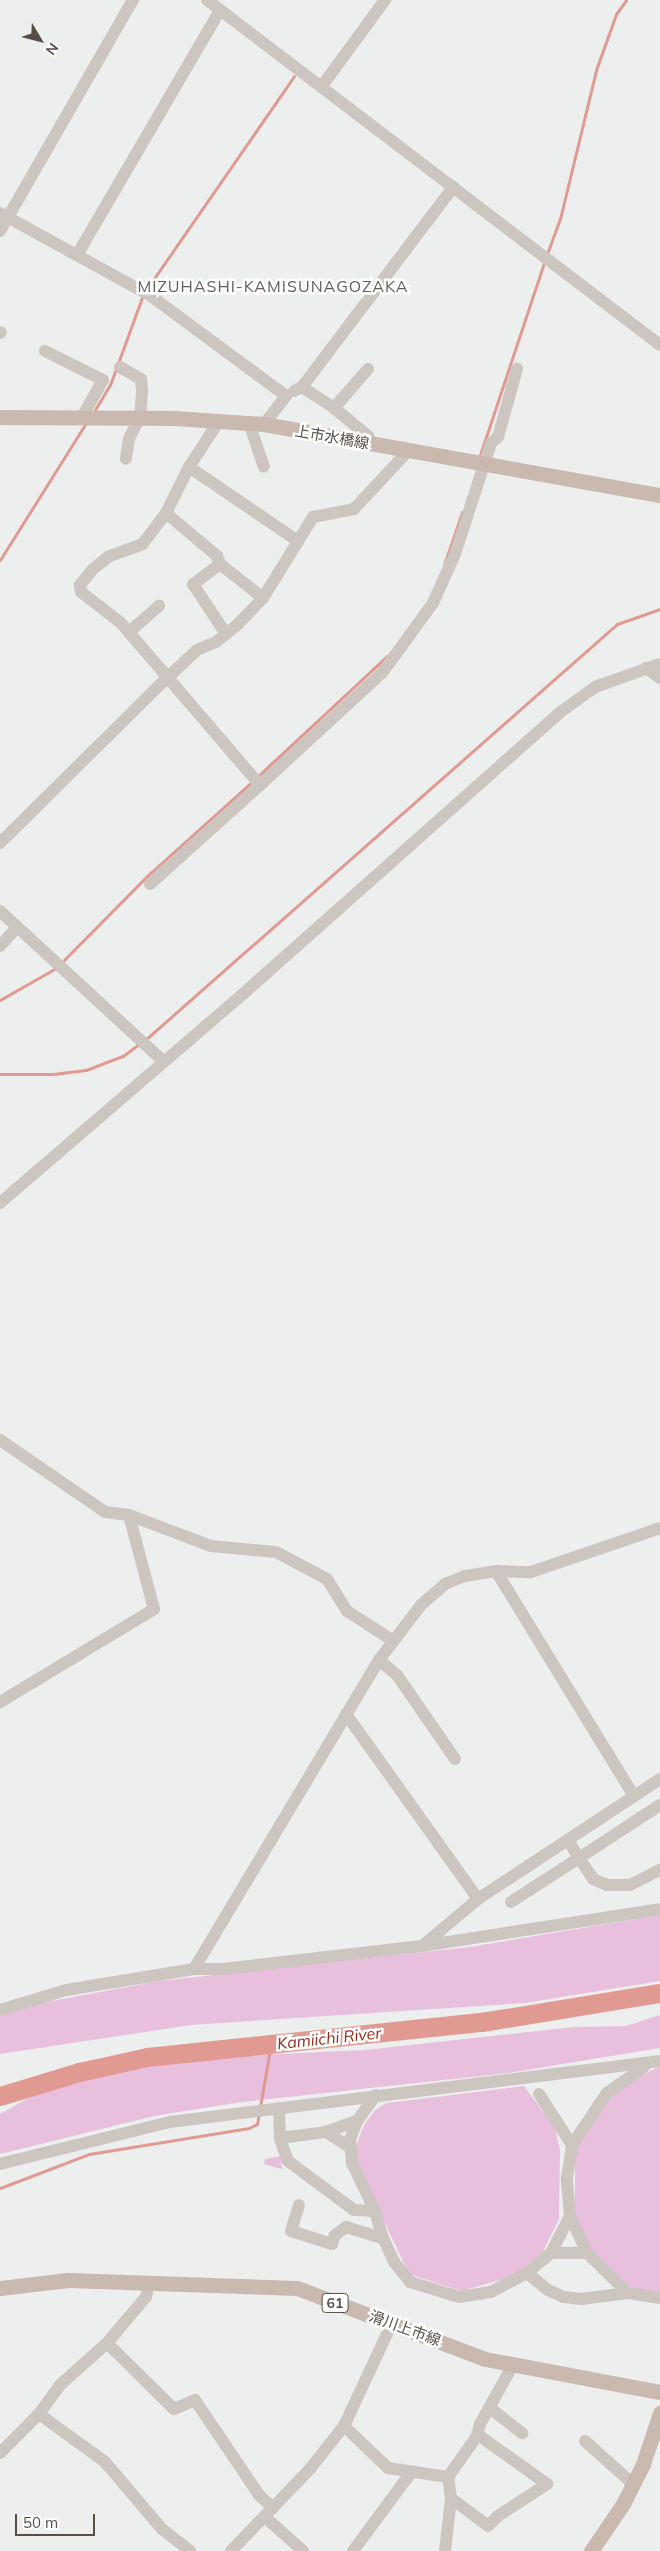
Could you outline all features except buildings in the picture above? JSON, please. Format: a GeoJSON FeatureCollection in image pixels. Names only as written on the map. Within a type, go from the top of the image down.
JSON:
{"type":"FeatureCollection","features":[{"type":"Feature","properties":{"kind":"main road","name":"上市水橋線"},"geometry":{"type":"LineString","coordinates":[[0,417],[140,417],[256,424],[660,496]]}},
{"type":"Feature","properties":{"kind":"main road","name":"滑川上市線"},"geometry":{"type":"LineString","coordinates":[[0,2288],[68,2280],[297,2288],[485,2359],[660,2392]]}},
{"type":"Feature","properties":{"kind":"main road"},"geometry":{"type":"LineString","coordinates":[[591,2551],[633,2484],[660,2413]]}},
{"type":"Feature","properties":{"kind":"street"},"geometry":{"type":"LineString","coordinates":[[0,230],[4,215],[133,0]]}},
{"type":"Feature","properties":{"kind":"street"},"geometry":{"type":"LineString","coordinates":[[207,0],[660,345]]}},
{"type":"Feature","properties":{"kind":"street"},"geometry":{"type":"LineString","coordinates":[[322,86],[385,0]]}},
{"type":"Feature","properties":{"kind":"street"},"geometry":{"type":"LineString","coordinates":[[77,255],[220,10]]}},
{"type":"Feature","properties":{"kind":"street"},"geometry":{"type":"LineString","coordinates":[[264,467],[256,424],[286,396],[302,387],[453,187]]}},
{"type":"Feature","properties":{"kind":"street"},"geometry":{"type":"LineString","coordinates":[[4,215],[151,296],[286,396]]}},
{"type":"Feature","properties":{"kind":"street"},"geometry":{"type":"LineString","coordinates":[[45,351],[103,380],[82,417]]}},
{"type":"Feature","properties":{"kind":"street"},"geometry":{"type":"LineString","coordinates":[[120,367],[141,379],[140,417],[130,439],[126,460]]}},
{"type":"Feature","properties":{"kind":"street"},"geometry":{"type":"LineString","coordinates":[[334,408],[368,369]]}},
{"type":"Feature","properties":{"kind":"street"},"geometry":{"type":"LineString","coordinates":[[150,884],[382,672],[416,630],[433,603],[455,554],[483,463],[491,443],[498,437],[517,369]]}},
{"type":"Feature","properties":{"kind":"street"},"geometry":{"type":"LineString","coordinates":[[302,387],[334,408],[368,436],[372,444]]}},
{"type":"Feature","properties":{"kind":"street"},"geometry":{"type":"LineString","coordinates":[[219,421],[189,467],[166,513],[143,544],[108,557],[93,569],[80,586],[81,592],[129,632],[166,679],[260,785]]}},
{"type":"Feature","properties":{"kind":"street"},"geometry":{"type":"LineString","coordinates":[[0,843],[89,751],[197,650],[226,634],[263,598],[313,517],[354,509],[408,450]]}},
{"type":"Feature","properties":{"kind":"street"},"geometry":{"type":"LineString","coordinates":[[189,467],[298,541]]}},
{"type":"Feature","properties":{"kind":"street"},"geometry":{"type":"LineString","coordinates":[[166,513],[217,556],[220,564],[263,598]]}},
{"type":"Feature","properties":{"kind":"street"},"geometry":{"type":"LineString","coordinates":[[220,564],[193,584],[226,634]]}},
{"type":"Feature","properties":{"kind":"street"},"geometry":{"type":"LineString","coordinates":[[129,632],[159,606]]}},
{"type":"Feature","properties":{"kind":"street"},"geometry":{"type":"LineString","coordinates":[[0,1203],[559,713],[595,687],[660,664]]}},
{"type":"Feature","properties":{"kind":"street"},"geometry":{"type":"LineString","coordinates":[[646,668],[660,678]]}},
{"type":"Feature","properties":{"kind":"street"},"geometry":{"type":"LineString","coordinates":[[0,911],[163,1061]]}},
{"type":"Feature","properties":{"kind":"street"},"geometry":{"type":"LineString","coordinates":[[0,946],[17,927]]}},
{"type":"Feature","properties":{"kind":"street"},"geometry":{"type":"LineString","coordinates":[[0,1440],[105,1512],[129,1515],[212,1546],[276,1552],[327,1579],[347,1611],[392,1640]]}},
{"type":"Feature","properties":{"kind":"street"},"geometry":{"type":"LineString","coordinates":[[0,1702],[154,1609],[129,1515]]}},
{"type":"Feature","properties":{"kind":"street"},"geometry":{"type":"LineString","coordinates":[[194,1969],[379,1660],[392,1640],[421,1605],[445,1584],[465,1576],[496,1571],[531,1572],[660,1528]]}},
{"type":"Feature","properties":{"kind":"street"},"geometry":{"type":"LineString","coordinates":[[496,1571],[634,1796]]}},
{"type":"Feature","properties":{"kind":"street"},"geometry":{"type":"LineString","coordinates":[[379,1660],[397,1675],[455,1759]]}},
{"type":"Feature","properties":{"kind":"street"},"geometry":{"type":"LineString","coordinates":[[346,1714],[478,1899]]}},
{"type":"Feature","properties":{"kind":"street"},"geometry":{"type":"LineString","coordinates":[[422,1946],[478,1899],[660,1779]]}},
{"type":"Feature","properties":{"kind":"street"},"geometry":{"type":"LineString","coordinates":[[511,1902],[660,1805]]}},
{"type":"Feature","properties":{"kind":"street"},"geometry":{"type":"LineString","coordinates":[[568,1840],[593,1879],[607,1885],[630,1885],[660,1870]]}},
{"type":"Feature","properties":{"kind":"street"},"geometry":{"type":"LineString","coordinates":[[0,2010],[66,1990],[194,1969],[223,1969],[422,1946],[660,1909]]}},
{"type":"Feature","properties":{"kind":"street"},"geometry":{"type":"LineString","coordinates":[[0,2164],[53,2149],[170,2122],[376,2095],[656,2062]]}},
{"type":"Feature","properties":{"kind":"street"},"geometry":{"type":"LineString","coordinates":[[628,2293],[587,2253],[570,2216],[567,2178],[572,2145],[607,2093],[656,2062]]}},
{"type":"Feature","properties":{"kind":"street"},"geometry":{"type":"LineString","coordinates":[[539,2094],[572,2145]]}},
{"type":"Feature","properties":{"kind":"street"},"geometry":{"type":"LineString","coordinates":[[376,2095],[358,2121],[351,2148],[352,2164],[375,2211],[382,2238],[394,2262],[410,2282],[459,2297],[491,2292],[527,2273],[551,2253],[570,2216]]}},
{"type":"Feature","properties":{"kind":"street"},"geometry":{"type":"LineString","coordinates":[[279,2108],[280,2138],[288,2161],[354,2210],[375,2211]]}},
{"type":"Feature","properties":{"kind":"street"},"geometry":{"type":"LineString","coordinates":[[280,2138],[326,2132],[358,2121]]}},
{"type":"Feature","properties":{"kind":"street"},"geometry":{"type":"LineString","coordinates":[[326,2132],[351,2148]]}},
{"type":"Feature","properties":{"kind":"street"},"geometry":{"type":"LineString","coordinates":[[299,2205],[291,2231],[332,2244],[335,2235],[346,2227],[382,2238]]}},
{"type":"Feature","properties":{"kind":"street"},"geometry":{"type":"LineString","coordinates":[[551,2253],[587,2253]]}},
{"type":"Feature","properties":{"kind":"street"},"geometry":{"type":"LineString","coordinates":[[527,2273],[548,2290],[564,2297],[581,2299],[628,2293],[660,2298]]}},
{"type":"Feature","properties":{"kind":"street"},"geometry":{"type":"LineString","coordinates":[[0,2453],[39,2414],[60,2385],[107,2343],[146,2297],[150,2282]]}},
{"type":"Feature","properties":{"kind":"street"},"geometry":{"type":"LineString","coordinates":[[231,2551],[269,2513],[344,2426],[392,2323]]}},
{"type":"Feature","properties":{"kind":"street"},"geometry":{"type":"LineString","coordinates":[[107,2343],[174,2409],[196,2400],[269,2513],[303,2551]]}},
{"type":"Feature","properties":{"kind":"street"},"geometry":{"type":"LineString","coordinates":[[445,2551],[450,2498],[448,2477],[478,2434],[514,2365]]}},
{"type":"Feature","properties":{"kind":"street"},"geometry":{"type":"LineString","coordinates":[[490,2408],[522,2433]]}},
{"type":"Feature","properties":{"kind":"street"},"geometry":{"type":"LineString","coordinates":[[39,2414],[105,2462],[162,2529],[190,2551]]}},
{"type":"Feature","properties":{"kind":"street"},"geometry":{"type":"LineString","coordinates":[[344,2426],[388,2468],[410,2474],[448,2477]]}},
{"type":"Feature","properties":{"kind":"street"},"geometry":{"type":"LineString","coordinates":[[450,2498],[488,2526],[498,2516],[547,2484],[478,2434]]}},
{"type":"Feature","properties":{"kind":"street"},"geometry":{"type":"LineString","coordinates":[[585,2440],[633,2484]]}},
{"type":"Feature","properties":{"kind":"street"},"geometry":{"type":"LineString","coordinates":[[353,2551],[410,2474]]}},
{"type":"Feature","properties":{"kind":"shaded area"},"geometry":{"type":"Polygon","coordinates":[[[660,1915],[660,1981],[525,2003],[191,2025],[0,2054],[0,2016],[41,2003],[159,1981],[470,1947],[660,1915]]]}},
{"type":"Feature","properties":{"kind":"shaded area"},"geometry":{"type":"Polygon","coordinates":[[[660,2015],[660,2048],[508,2073],[242,2102],[154,2116],[0,2154],[0,2114],[91,2063],[365,2050],[574,2027],[626,2026],[660,2015]]]}},
{"type":"Feature","properties":{"kind":"shaded area"},"geometry":{"type":"Polygon","coordinates":[[[660,2066],[660,2293],[641,2292],[622,2283],[590,2248],[575,2216],[575,2151],[594,2117],[622,2086],[660,2066]]]}},
{"type":"Feature","properties":{"kind":"shaded area"},"geometry":{"type":"Polygon","coordinates":[[[524,2086],[555,2128],[560,2151],[559,2219],[542,2253],[514,2276],[461,2291],[409,2274],[358,2166],[355,2149],[364,2125],[375,2110],[387,2103],[524,2086]]]}},
{"type":"Feature","properties":{"kind":"shaded area"},"geometry":{"type":"Polygon","coordinates":[[[281,2156],[282,2169],[264,2164],[265,2159],[281,2156]]]}},
{"type":"Feature","properties":{"kind":"waterway"},"geometry":{"type":"LineString","coordinates":[[547,254],[560,219],[596,70],[616,14],[626,0]]}},
{"type":"Feature","properties":{"kind":"waterway"},"geometry":{"type":"LineString","coordinates":[[146,290],[294,76]]}},
{"type":"Feature","properties":{"kind":"waterway"},"geometry":{"type":"LineString","coordinates":[[479,458],[545,260]]}},
{"type":"Feature","properties":{"kind":"waterway"},"geometry":{"type":"LineString","coordinates":[[93,413],[110,385],[143,295]]}},
{"type":"Feature","properties":{"kind":"waterway"},"geometry":{"type":"LineString","coordinates":[[0,560],[86,423]]}},
{"type":"Feature","properties":{"kind":"waterway"},"geometry":{"type":"LineString","coordinates":[[444,565],[462,512]]}},
{"type":"Feature","properties":{"kind":"waterway"},"geometry":{"type":"LineString","coordinates":[[145,1040],[617,624],[660,609]]}},
{"type":"Feature","properties":{"kind":"waterway"},"geometry":{"type":"LineString","coordinates":[[258,776],[387,656]]}},
{"type":"Feature","properties":{"kind":"waterway"},"geometry":{"type":"LineString","coordinates":[[60,964],[147,876],[253,781]]}},
{"type":"Feature","properties":{"kind":"waterway"},"geometry":{"type":"LineString","coordinates":[[0,1000],[56,968]]}},
{"type":"Feature","properties":{"kind":"waterway"},"geometry":{"type":"LineString","coordinates":[[0,1074],[53,1074],[86,1070],[123,1056],[140,1043]]}},
{"type":"Feature","properties":{"kind":"waterway","name":"Kamiichi River"},"geometry":{"type":"LineString","coordinates":[[0,2096],[79,2072],[147,2057],[482,2022],[660,1993]]}},
{"type":"Feature","properties":{"kind":"waterway"},"geometry":{"type":"LineString","coordinates":[[260,2107],[271,2043]]}},
{"type":"Feature","properties":{"kind":"waterway"},"geometry":{"type":"LineString","coordinates":[[0,2188],[89,2154],[249,2128],[257,2124],[259,2113]]}},
{"type":"Feature","properties":{"kind":"district","name":"MIZUHASHI-KAMISUNAGOZAKA"},"geometry":{"type":"Point","coordinates":[273,286]}}]}
